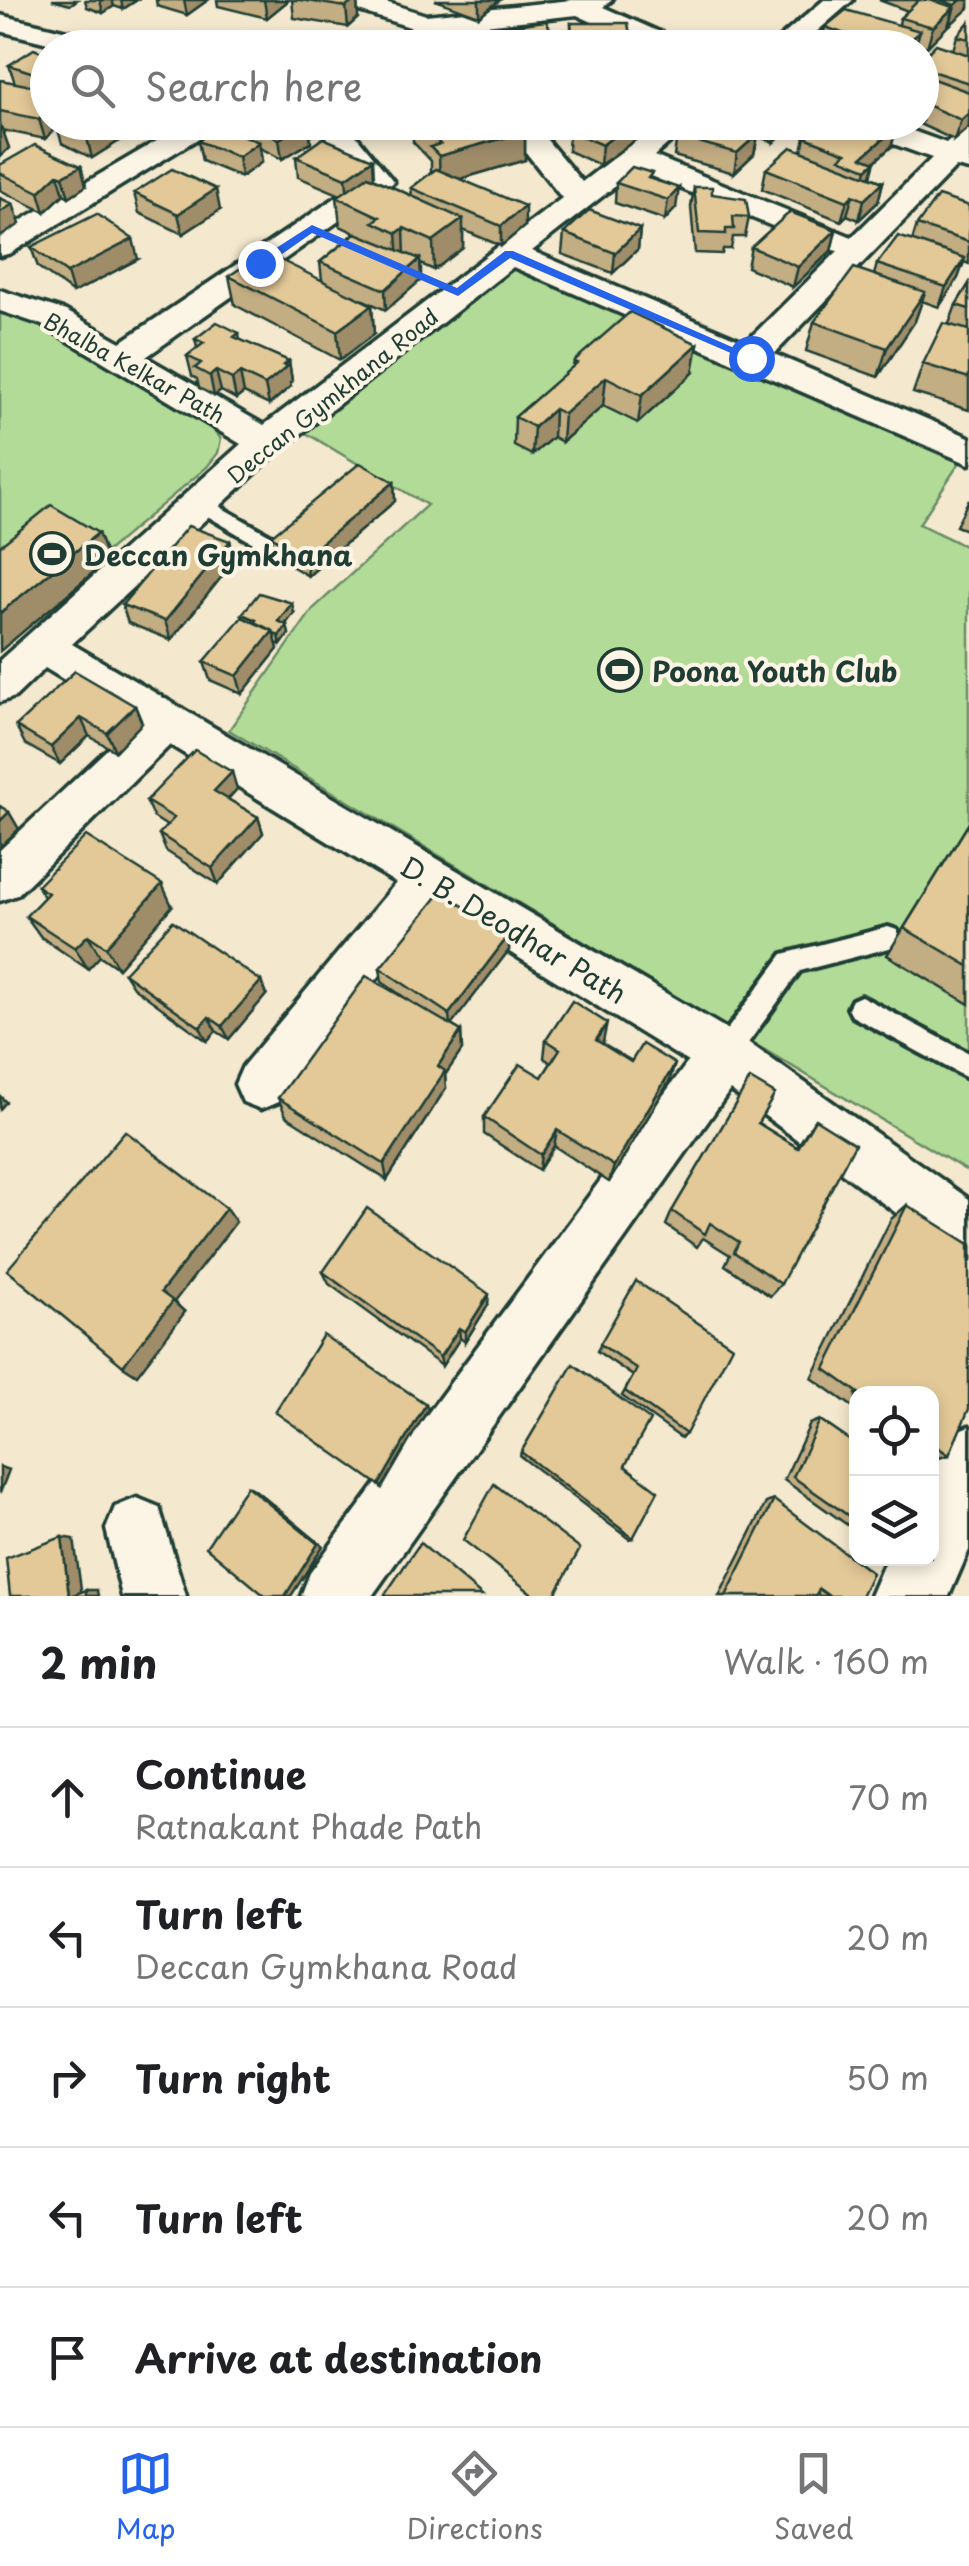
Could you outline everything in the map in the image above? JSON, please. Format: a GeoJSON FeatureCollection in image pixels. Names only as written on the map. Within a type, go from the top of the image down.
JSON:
{"type":"FeatureCollection","features":[{"type":"Feature","properties":{"kind":"street"},"geometry":{"type":"LineString","coordinates":[[352,0],[425,23],[589,3],[639,30]]}},
{"type":"Feature","properties":{"kind":"street"},"geometry":{"type":"LineString","coordinates":[[803,30],[840,0]]}},
{"type":"Feature","properties":{"kind":"street"},"geometry":{"type":"LineString","coordinates":[[425,23],[433,30]]}},
{"type":"Feature","properties":{"kind":"street"},"geometry":{"type":"LineString","coordinates":[[0,54],[12,26]]}},
{"type":"Feature","properties":{"kind":"street"},"geometry":{"type":"LineString","coordinates":[[0,246],[180,140]]}},
{"type":"Feature","properties":{"kind":"street"},"geometry":{"type":"LineString","coordinates":[[124,356],[380,182],[344,140]]}},
{"type":"Feature","properties":{"kind":"street"},"geometry":{"type":"LineString","coordinates":[[531,140],[579,199]]}},
{"type":"Feature","properties":{"kind":"street","name":"Deccan Gymkhana Road"},"geometry":{"type":"LineString","coordinates":[[0,686],[266,442],[410,330],[442,286],[509,253],[656,140]]}},
{"type":"Feature","properties":{"kind":"street"},"geometry":{"type":"LineString","coordinates":[[924,140],[963,151]]}},
{"type":"Feature","properties":{"kind":"street"},"geometry":{"type":"LineString","coordinates":[[751,358],[857,250],[963,151]]}},
{"type":"Feature","properties":{"kind":"street"},"geometry":{"type":"LineString","coordinates":[[632,158],[857,250]]}},
{"type":"Feature","properties":{"kind":"street"},"geometry":{"type":"LineString","coordinates":[[312,228],[344,243]]}},
{"type":"Feature","properties":{"kind":"street"},"geometry":{"type":"LineString","coordinates":[[509,253],[969,452]]}},
{"type":"Feature","properties":{"kind":"street"},"geometry":{"type":"LineString","coordinates":[[260,263],[294,278]]}},
{"type":"Feature","properties":{"kind":"street","name":"Bhalba Kelkar Path"},"geometry":{"type":"LineString","coordinates":[[0,300],[54,318],[266,442]]}},
{"type":"Feature","properties":{"kind":"street"},"geometry":{"type":"LineString","coordinates":[[376,316],[410,330]]}},
{"type":"Feature","properties":{"kind":"street","name":"D. B. Deodhar Path"},"geometry":{"type":"LineString","coordinates":[[45,648],[724,1055],[969,1232]]}},
{"type":"Feature","properties":{"kind":"street"},"geometry":{"type":"LineString","coordinates":[[0,880],[166,720]]}},
{"type":"Feature","properties":{"kind":"street"},"geometry":{"type":"LineString","coordinates":[[261,1084],[429,878]]}},
{"type":"Feature","properties":{"kind":"street"},"geometry":{"type":"LineString","coordinates":[[332,1596],[724,1055]]}},
{"type":"Feature","properties":{"kind":"street"},"geometry":{"type":"LineString","coordinates":[[939,1530],[969,1463]]}},
{"type":"Feature","properties":{"kind":"street"},"geometry":{"type":"LineString","coordinates":[[136,1529],[154,1596]]}},
{"type":"Feature","properties":{"kind":"street"},"geometry":{"type":"LineString","coordinates":[[909,1596],[922,1566]]}},
{"type":"Feature","properties":{"kind":"lane"},"geometry":{"type":"LineString","coordinates":[[200,503],[272,545]]}},
{"type":"Feature","properties":{"kind":"lane"},"geometry":{"type":"LineString","coordinates":[[724,1055],[792,962],[888,938]]}},
{"type":"Feature","properties":{"kind":"lane"},"geometry":{"type":"LineString","coordinates":[[860,1008],[969,1067]]}},
{"type":"Feature","properties":{"kind":"green space","name":"Poona Youth Club"},"geometry":{"type":"Polygon","coordinates":[[[510,260],[964,456],[919,524],[969,548],[969,1172],[229,730],[313,609],[427,505],[296,427],[510,260]]]}},
{"type":"Feature","properties":{"kind":"green space","name":"Deccan Gymkhana"},"geometry":{"type":"Polygon","coordinates":[[[0,312],[37,323],[205,419],[221,439],[218,453],[207,467],[0,641],[0,312]]]}},
{"type":"Feature","properties":{"kind":"building"},"geometry":{"type":"Polygon","coordinates":[[[301,0],[355,0],[346,7],[301,0]]]}},
{"type":"Feature","properties":{"kind":"building"},"geometry":{"type":"Polygon","coordinates":[[[919,0],[954,7],[933,27],[900,18],[919,0]]]}},
{"type":"Feature","properties":{"kind":"building"},"geometry":{"type":"Polygon","coordinates":[[[846,10],[916,30],[834,30],[825,27],[846,10]]]}},
{"type":"Feature","properties":{"kind":"building"},"geometry":{"type":"Polygon","coordinates":[[[546,21],[551,30],[483,30],[546,21]]]}},
{"type":"Feature","properties":{"kind":"building"},"geometry":{"type":"Polygon","coordinates":[[[969,22],[969,39],[957,36],[969,22]]]}},
{"type":"Feature","properties":{"kind":"building"},"geometry":{"type":"Polygon","coordinates":[[[571,23],[628,23],[629,30],[572,30],[571,23]]]}},
{"type":"Feature","properties":{"kind":"building"},"geometry":{"type":"Polygon","coordinates":[[[939,45],[969,55],[969,83],[939,73],[939,45]]]}},
{"type":"Feature","properties":{"kind":"building"},"geometry":{"type":"Polygon","coordinates":[[[30,52],[30,72],[9,65],[30,52]]]}},
{"type":"Feature","properties":{"kind":"building"},"geometry":{"type":"Polygon","coordinates":[[[0,80],[30,86],[30,117],[0,111],[0,80]]]}},
{"type":"Feature","properties":{"kind":"building"},"geometry":{"type":"Polygon","coordinates":[[[939,81],[969,92],[969,113],[961,120],[939,110],[939,81]]]}},
{"type":"Feature","properties":{"kind":"building"},"geometry":{"type":"Polygon","coordinates":[[[254,140],[259,142],[238,157],[198,141],[254,140]]]}},
{"type":"Feature","properties":{"kind":"building"},"geometry":{"type":"Polygon","coordinates":[[[320,140],[328,140],[373,159],[346,178],[296,157],[320,140]]]}},
{"type":"Feature","properties":{"kind":"building"},"geometry":{"type":"Polygon","coordinates":[[[436,140],[496,140],[439,156],[430,147],[440,144],[436,140]]]}},
{"type":"Feature","properties":{"kind":"building"},"geometry":{"type":"Polygon","coordinates":[[[691,140],[751,140],[737,153],[691,140]]]}},
{"type":"Feature","properties":{"kind":"building"},"geometry":{"type":"Polygon","coordinates":[[[813,140],[882,140],[862,157],[875,162],[867,169],[840,158],[846,153],[813,140]]]}},
{"type":"Feature","properties":{"kind":"building"},"geometry":{"type":"Polygon","coordinates":[[[35,145],[81,166],[63,176],[58,174],[39,192],[0,173],[0,165],[35,145]]]}},
{"type":"Feature","properties":{"kind":"building"},"geometry":{"type":"Polygon","coordinates":[[[791,147],[883,182],[864,200],[853,195],[847,201],[766,169],[791,147]]]}},
{"type":"Feature","properties":{"kind":"building"},"geometry":{"type":"Polygon","coordinates":[[[632,167],[652,173],[648,178],[679,188],[668,200],[616,183],[632,167]]]}},
{"type":"Feature","properties":{"kind":"building"},"geometry":{"type":"Polygon","coordinates":[[[172,169],[216,189],[178,214],[134,193],[172,169]]]}},
{"type":"Feature","properties":{"kind":"building"},"geometry":{"type":"Polygon","coordinates":[[[436,169],[525,206],[501,226],[411,188],[436,169]]]}},
{"type":"Feature","properties":{"kind":"building"},"geometry":{"type":"Polygon","coordinates":[[[368,176],[463,219],[433,241],[404,228],[397,233],[373,222],[380,217],[337,197],[368,176]]]}},
{"type":"Feature","properties":{"kind":"building"},"geometry":{"type":"Polygon","coordinates":[[[694,187],[712,187],[712,194],[746,199],[749,217],[733,216],[734,229],[726,229],[726,234],[699,233],[694,187]]]}},
{"type":"Feature","properties":{"kind":"building"},"geometry":{"type":"Polygon","coordinates":[[[938,196],[969,206],[969,242],[917,225],[938,196]]]}},
{"type":"Feature","properties":{"kind":"building"},"geometry":{"type":"Polygon","coordinates":[[[0,198],[13,204],[0,212],[0,198]]]}},
{"type":"Feature","properties":{"kind":"building"},"geometry":{"type":"Polygon","coordinates":[[[589,210],[640,229],[615,253],[564,233],[589,210]]]}},
{"type":"Feature","properties":{"kind":"building"},"geometry":{"type":"Polygon","coordinates":[[[790,212],[836,230],[798,267],[751,247],[790,212]]]}},
{"type":"Feature","properties":{"kind":"building"},"geometry":{"type":"Polygon","coordinates":[[[97,214],[133,239],[67,273],[31,247],[97,214]]]}},
{"type":"Feature","properties":{"kind":"building"},"geometry":{"type":"Polygon","coordinates":[[[356,233],[420,259],[385,290],[320,262],[356,233]]]}},
{"type":"Feature","properties":{"kind":"building"},"geometry":{"type":"Polygon","coordinates":[[[898,236],[965,258],[946,287],[877,264],[898,236]]]}},
{"type":"Feature","properties":{"kind":"building"},"geometry":{"type":"Polygon","coordinates":[[[264,252],[372,305],[337,331],[229,276],[264,252]]]}},
{"type":"Feature","properties":{"kind":"building"},"geometry":{"type":"Polygon","coordinates":[[[854,268],[925,292],[887,348],[814,322],[854,268]]]}},
{"type":"Feature","properties":{"kind":"building"},"geometry":{"type":"Polygon","coordinates":[[[969,284],[969,309],[956,305],[969,284]]]}},
{"type":"Feature","properties":{"kind":"building"},"geometry":{"type":"Polygon","coordinates":[[[630,312],[698,344],[642,395],[606,377],[564,414],[554,409],[534,427],[515,417],[577,363],[574,361],[630,312]]]}},
{"type":"Feature","properties":{"kind":"building"},"geometry":{"type":"Polygon","coordinates":[[[217,322],[239,333],[234,337],[289,361],[284,365],[288,366],[265,385],[240,373],[232,379],[216,371],[210,376],[195,368],[201,363],[187,356],[204,343],[195,339],[217,322]]]}},
{"type":"Feature","properties":{"kind":"building"},"geometry":{"type":"Polygon","coordinates":[[[943,323],[969,330],[969,378],[923,364],[943,323]]]}},
{"type":"Feature","properties":{"kind":"building"},"geometry":{"type":"Polygon","coordinates":[[[360,463],[394,482],[305,557],[271,536],[360,463]]]}},
{"type":"Feature","properties":{"kind":"building"},"geometry":{"type":"Polygon","coordinates":[[[51,505],[98,533],[0,613],[0,546],[51,505]]]}},
{"type":"Feature","properties":{"kind":"building"},"geometry":{"type":"Polygon","coordinates":[[[188,526],[230,541],[165,621],[122,605],[188,526]]]}},
{"type":"Feature","properties":{"kind":"building"},"geometry":{"type":"Polygon","coordinates":[[[259,593],[292,603],[278,621],[287,625],[279,636],[242,614],[259,593]]]}},
{"type":"Feature","properties":{"kind":"building"},"geometry":{"type":"Polygon","coordinates":[[[242,617],[273,631],[237,676],[204,662],[242,617]]]}},
{"type":"Feature","properties":{"kind":"building"},"geometry":{"type":"Polygon","coordinates":[[[75,671],[135,706],[107,733],[81,718],[51,747],[16,726],[75,671]]]}},
{"type":"Feature","properties":{"kind":"building"},"geometry":{"type":"Polygon","coordinates":[[[195,750],[232,772],[214,791],[258,817],[212,868],[159,834],[174,818],[146,801],[195,750]]]}},
{"type":"Feature","properties":{"kind":"building"},"geometry":{"type":"Polygon","coordinates":[[[0,806],[9,812],[0,821],[0,806]]]}},
{"type":"Feature","properties":{"kind":"building"},"geometry":{"type":"Polygon","coordinates":[[[969,823],[969,966],[904,928],[969,823]]]}},
{"type":"Feature","properties":{"kind":"building"},"geometry":{"type":"Polygon","coordinates":[[[86,836],[162,884],[106,947],[88,935],[75,948],[26,916],[48,893],[37,886],[86,836]]]}},
{"type":"Feature","properties":{"kind":"building"},"geometry":{"type":"Polygon","coordinates":[[[441,892],[509,935],[449,1014],[380,968],[441,892]]]}},
{"type":"Feature","properties":{"kind":"building"},"geometry":{"type":"Polygon","coordinates":[[[173,921],[261,981],[222,1026],[209,1017],[200,1027],[124,973],[173,921]]]}},
{"type":"Feature","properties":{"kind":"building"},"geometry":{"type":"Polygon","coordinates":[[[366,976],[461,1031],[438,1066],[445,1071],[384,1164],[278,1098],[366,976]]]}},
{"type":"Feature","properties":{"kind":"building"},"geometry":{"type":"Polygon","coordinates":[[[572,1001],[607,1023],[596,1040],[631,1062],[642,1044],[675,1064],[614,1166],[557,1130],[541,1155],[484,1117],[520,1064],[542,1077],[560,1049],[546,1040],[572,1001]]]}},
{"type":"Feature","properties":{"kind":"building"},"geometry":{"type":"Polygon","coordinates":[[[750,1079],[775,1094],[758,1123],[798,1148],[815,1119],[855,1144],[781,1284],[734,1252],[739,1242],[710,1223],[705,1234],[672,1211],[750,1079]]]}},
{"type":"Feature","properties":{"kind":"building"},"geometry":{"type":"Polygon","coordinates":[[[125,1131],[226,1208],[161,1292],[173,1301],[123,1366],[7,1270],[125,1131]]]}},
{"type":"Feature","properties":{"kind":"building"},"geometry":{"type":"Polygon","coordinates":[[[907,1205],[969,1244],[969,1409],[949,1455],[939,1448],[939,1386],[849,1386],[825,1369],[907,1205]]]}},
{"type":"Feature","properties":{"kind":"building"},"geometry":{"type":"Polygon","coordinates":[[[367,1208],[489,1294],[465,1332],[459,1328],[440,1357],[323,1272],[367,1208]]]}},
{"type":"Feature","properties":{"kind":"building"},"geometry":{"type":"Polygon","coordinates":[[[636,1281],[732,1346],[686,1434],[625,1391],[637,1369],[600,1344],[636,1281]]]}},
{"type":"Feature","properties":{"kind":"building"},"geometry":{"type":"Polygon","coordinates":[[[323,1335],[426,1404],[379,1485],[275,1412],[323,1335]]]}},
{"type":"Feature","properties":{"kind":"building"},"geometry":{"type":"Polygon","coordinates":[[[573,1364],[650,1420],[625,1466],[658,1491],[633,1538],[521,1452],[573,1364]]]}},
{"type":"Feature","properties":{"kind":"building"},"geometry":{"type":"Polygon","coordinates":[[[820,1420],[849,1440],[849,1516],[793,1477],[820,1420]]]}},
{"type":"Feature","properties":{"kind":"building"},"geometry":{"type":"Polygon","coordinates":[[[494,1484],[580,1549],[554,1596],[535,1596],[463,1540],[494,1484]]]}},
{"type":"Feature","properties":{"kind":"building"},"geometry":{"type":"Polygon","coordinates":[[[247,1486],[318,1544],[285,1596],[265,1596],[206,1547],[247,1486]]]}},
{"type":"Feature","properties":{"kind":"building"},"geometry":{"type":"Polygon","coordinates":[[[774,1500],[849,1556],[849,1566],[863,1566],[872,1573],[861,1596],[829,1596],[819,1589],[816,1596],[726,1596],[774,1500]]]}},
{"type":"Feature","properties":{"kind":"building"},"geometry":{"type":"Polygon","coordinates":[[[62,1537],[69,1596],[10,1596],[6,1558],[62,1537]]]}},
{"type":"Feature","properties":{"kind":"building"},"geometry":{"type":"Polygon","coordinates":[[[420,1543],[482,1596],[384,1596],[420,1543]]]}},
{"type":"Feature","properties":{"kind":"place","name":"Deccan Gymkhana"},"geometry":{"type":"Point","coordinates":[52,554]}},
{"type":"Feature","properties":{"kind":"place","name":"Poona Youth Club"},"geometry":{"type":"Point","coordinates":[620,670]}},
{"type":"Feature","properties":{"kind":"route"},"geometry":{"type":"LineString","coordinates":[[260,263],[312,228],[458,293],[509,253],[751,358]]}}]}
